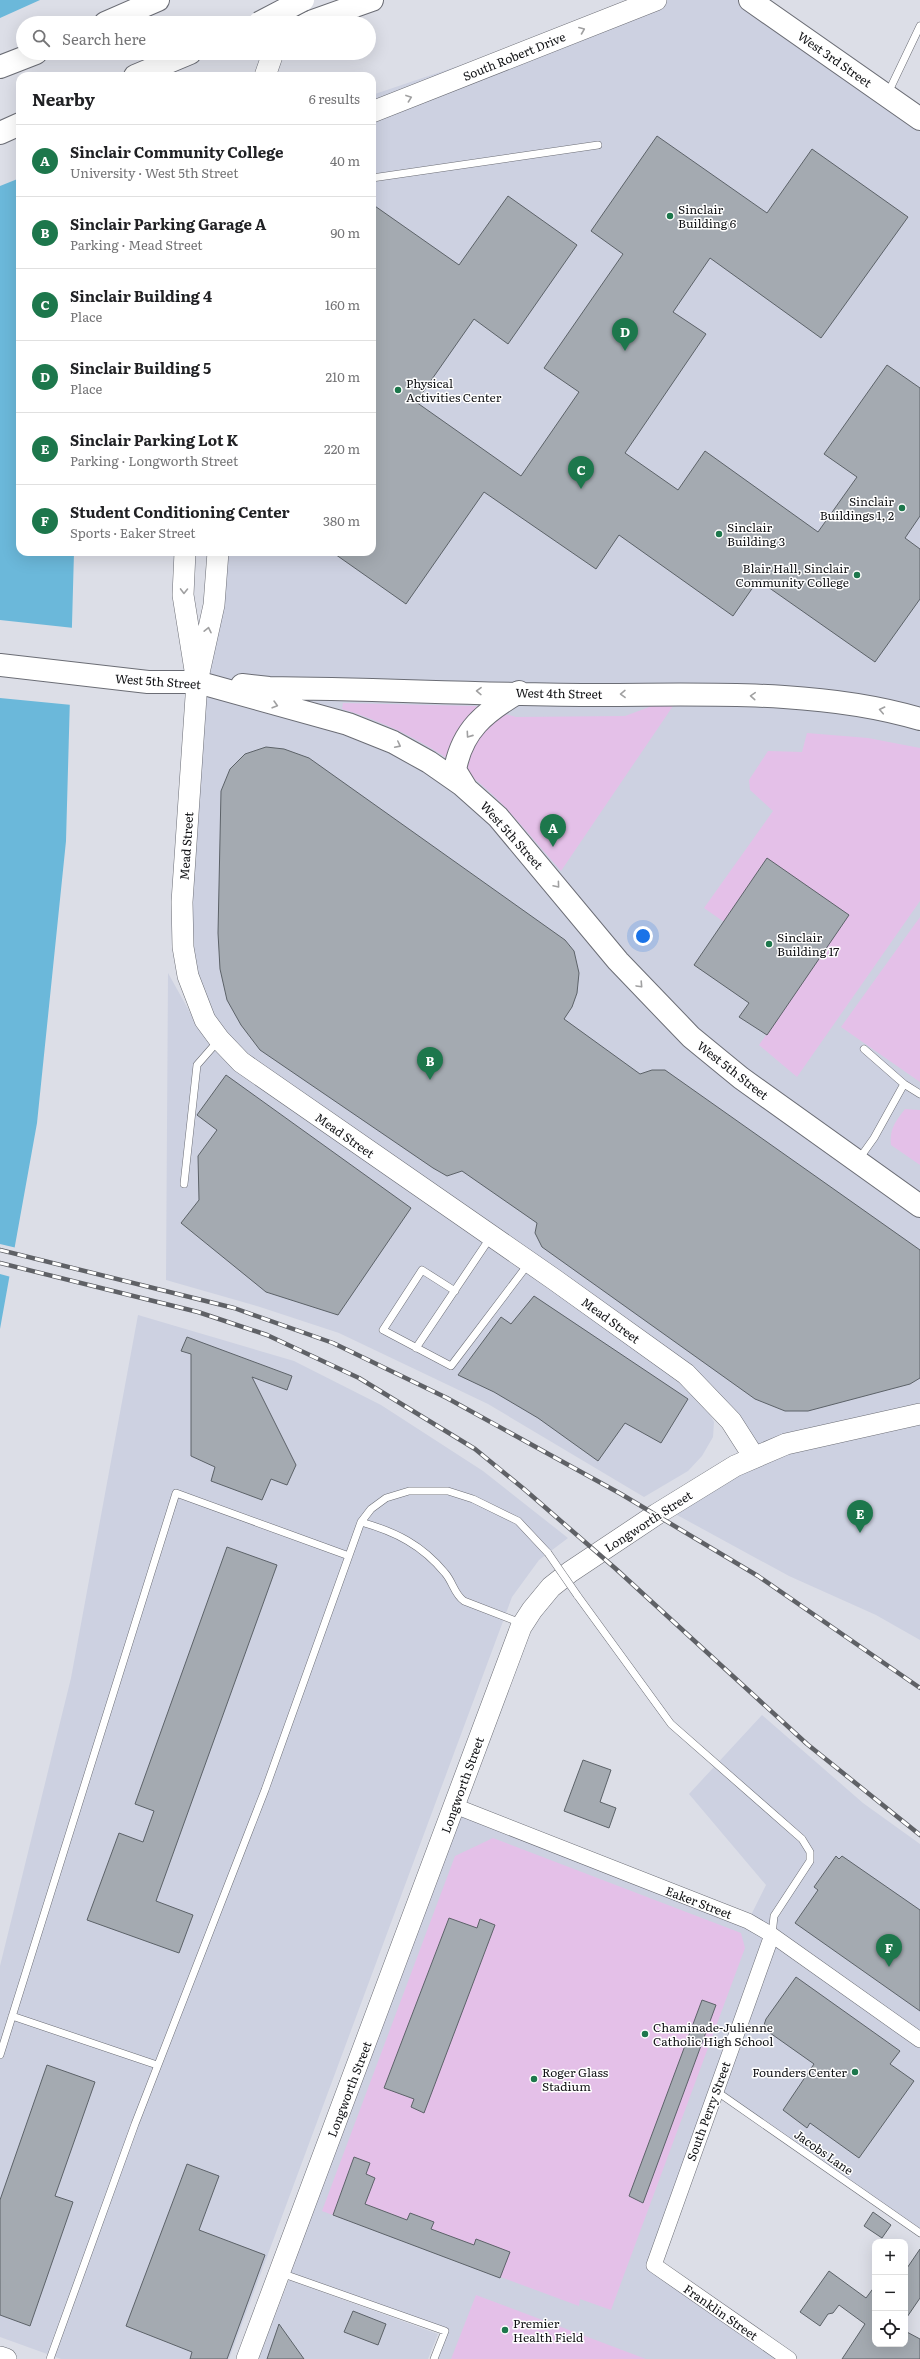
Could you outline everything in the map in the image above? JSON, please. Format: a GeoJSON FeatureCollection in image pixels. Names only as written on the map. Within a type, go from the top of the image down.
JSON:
{"type":"FeatureCollection","features":[{"type":"Feature","properties":{"kind":"main road"},"geometry":{"type":"LineString","coordinates":[[119,16],[148,0]]}},
{"type":"Feature","properties":{"kind":"main road"},"geometry":{"type":"LineString","coordinates":[[122,16],[158,0]]}},
{"type":"Feature","properties":{"kind":"main road"},"geometry":{"type":"LineString","coordinates":[[272,16],[303,0]]}},
{"type":"Feature","properties":{"kind":"main road"},"geometry":{"type":"LineString","coordinates":[[329,16],[372,0]]}},
{"type":"Feature","properties":{"kind":"main road","name":"West 3rd Street"},"geometry":{"type":"LineString","coordinates":[[750,0],[920,119]]}},
{"type":"Feature","properties":{"kind":"main road"},"geometry":{"type":"LineString","coordinates":[[0,67],[18,60]]}},
{"type":"Feature","properties":{"kind":"main road"},"geometry":{"type":"LineString","coordinates":[[145,72],[173,60]]}},
{"type":"Feature","properties":{"kind":"main road"},"geometry":{"type":"LineString","coordinates":[[0,133],[16,126]]}},
{"type":"Feature","properties":{"kind":"main road","name":"West 5th Street"},"geometry":{"type":"LineString","coordinates":[[0,665],[148,682],[197,682],[348,724],[393,742],[429,762],[467,789],[493,812],[522,844],[618,961],[680,1026],[741,1078],[920,1206]]}},
{"type":"Feature","properties":{"kind":"main road","name":"West 4th Street"},"geometry":{"type":"LineString","coordinates":[[197,682],[269,688],[519,692],[600,695],[711,693],[852,703],[920,719]]}},
{"type":"Feature","properties":{"kind":"main road"},"geometry":{"type":"LineString","coordinates":[[467,789],[455,770],[459,750],[478,721],[498,704],[519,692]]}},
{"type":"Feature","properties":{"kind":"street"},"geometry":{"type":"LineString","coordinates":[[287,16],[294,0]]}},
{"type":"Feature","properties":{"kind":"street","name":"South Robert Drive"},"geometry":{"type":"LineString","coordinates":[[376,110],[656,0]]}},
{"type":"Feature","properties":{"kind":"street"},"geometry":{"type":"LineString","coordinates":[[266,72],[271,60]]}},
{"type":"Feature","properties":{"kind":"street"},"geometry":{"type":"LineString","coordinates":[[185,556],[183,595],[197,682]]}},
{"type":"Feature","properties":{"kind":"street"},"geometry":{"type":"LineString","coordinates":[[197,682],[214,605],[218,556]]}},
{"type":"Feature","properties":{"kind":"street","name":"Mead Street"},"geometry":{"type":"LineString","coordinates":[[197,682],[182,902],[183,947],[188,976],[195,998],[205,1020],[219,1040],[241,1062],[492,1236],[686,1374],[705,1391],[731,1421],[754,1457]]}},
{"type":"Feature","properties":{"kind":"street","name":"Longworth Street"},"geometry":{"type":"LineString","coordinates":[[247,2359],[523,1624],[551,1587],[570,1572],[657,1514],[754,1457],[786,1444],[814,1436],[911,1417]]}},
{"type":"Feature","properties":{"kind":"street","name":"Eaker Street"},"geometry":{"type":"LineString","coordinates":[[455,1806],[748,1921],[772,1935],[920,2040]]}},
{"type":"Feature","properties":{"kind":"street","name":"South Perry Street"},"geometry":{"type":"LineString","coordinates":[[654,2265],[772,1935]]}},
{"type":"Feature","properties":{"kind":"street","name":"Franklin Street"},"geometry":{"type":"LineString","coordinates":[[654,2265],[789,2359]]}},
{"type":"Feature","properties":{"kind":"street"},"geometry":{"type":"LineString","coordinates":[[0,2357],[6,2359]]}},
{"type":"Feature","properties":{"kind":"lane"},"geometry":{"type":"LineString","coordinates":[[887,95],[920,26]]}},
{"type":"Feature","properties":{"kind":"lane"},"geometry":{"type":"LineString","coordinates":[[376,177],[598,144]]}},
{"type":"Feature","properties":{"kind":"lane"},"geometry":{"type":"LineString","coordinates":[[184,1184],[197,1065],[219,1040]]}},
{"type":"Feature","properties":{"kind":"lane"},"geometry":{"type":"LineString","coordinates":[[864,1049],[904,1084],[920,1094]]}},
{"type":"Feature","properties":{"kind":"lane"},"geometry":{"type":"LineString","coordinates":[[858,1161],[874,1138],[904,1084]]}},
{"type":"Feature","properties":{"kind":"lane"},"geometry":{"type":"LineString","coordinates":[[416,1348],[492,1236]]}},
{"type":"Feature","properties":{"kind":"lane"},"geometry":{"type":"LineString","coordinates":[[455,1291],[422,1270],[383,1330],[451,1366],[529,1262]]}},
{"type":"Feature","properties":{"kind":"lane"},"geometry":{"type":"LineString","coordinates":[[50,2359],[157,2065],[265,1790],[361,1522],[371,1509],[386,1498],[409,1491],[448,1491],[473,1499],[518,1520],[548,1553],[576,1595],[671,1724],[802,1839],[810,1852],[810,1861],[774,1916],[772,1935]]}},
{"type":"Feature","properties":{"kind":"lane"},"geometry":{"type":"LineString","coordinates":[[0,2055],[176,1493],[349,1556]]}},
{"type":"Feature","properties":{"kind":"lane"},"geometry":{"type":"LineString","coordinates":[[361,1522],[408,1540],[444,1572],[458,1597],[464,1601],[523,1624]]}},
{"type":"Feature","properties":{"kind":"lane"},"geometry":{"type":"LineString","coordinates":[[12,2016],[157,2065]]}},
{"type":"Feature","properties":{"kind":"lane","name":"Jacobs Lane"},"geometry":{"type":"LineString","coordinates":[[716,2091],[920,2232]]}},
{"type":"Feature","properties":{"kind":"lane"},"geometry":{"type":"LineString","coordinates":[[280,2272],[445,2331],[434,2359]]}},
{"type":"Feature","properties":{"kind":"shaded area"},"geometry":{"type":"Polygon","coordinates":[[[654,0],[750,0],[920,119],[920,1640],[876,1615],[789,1576],[666,1509],[754,1457],[705,1391],[219,1039],[183,947],[218,556],[376,556],[376,94],[654,0]]]}},
{"type":"Feature","properties":{"kind":"shaded area"},"geometry":{"type":"Polygon","coordinates":[[[343,703],[475,706],[516,717],[625,716],[652,706],[673,706],[561,871],[505,807],[470,775],[430,748],[409,736],[365,716],[342,709],[343,703]]]}},
{"type":"Feature","properties":{"kind":"shaded area"},"geometry":{"type":"Polygon","coordinates":[[[807,733],[868,738],[920,748],[920,901],[797,1077],[759,1045],[849,915],[767,859],[724,922],[704,908],[773,811],[750,790],[749,780],[768,751],[802,752],[807,733]]]}},
{"type":"Feature","properties":{"kind":"shaded area"},"geometry":{"type":"Polygon","coordinates":[[[920,917],[920,1082],[841,1027],[920,917]]]}},
{"type":"Feature","properties":{"kind":"shaded area"},"geometry":{"type":"Polygon","coordinates":[[[168,973],[192,1016],[211,1043],[644,1351],[704,1403],[714,1422],[713,1437],[702,1456],[688,1471],[644,1497],[488,1404],[339,1333],[260,1307],[166,1280],[168,973]]]}},
{"type":"Feature","properties":{"kind":"shaded area"},"geometry":{"type":"Polygon","coordinates":[[[905,1109],[920,1110],[920,1165],[891,1145],[892,1130],[896,1121],[905,1109]]]}},
{"type":"Feature","properties":{"kind":"shaded area"},"geometry":{"type":"Polygon","coordinates":[[[138,1315],[294,1361],[381,1405],[483,1471],[568,1538],[539,1560],[512,1597],[229,2359],[61,2359],[0,2337],[0,1966],[71,1678],[138,1315]]]}},
{"type":"Feature","properties":{"kind":"shaded area","name":"Chaminade-Julienne Catholic High School"},"geometry":{"type":"Polygon","coordinates":[[[762,1715],[863,1803],[920,1844],[920,2231],[879,2200],[849,2183],[716,2091],[654,2265],[789,2359],[434,2359],[445,2331],[280,2272],[455,1806],[748,1921],[766,1885],[689,1794],[762,1715]]]}},
{"type":"Feature","properties":{"kind":"shaded area","name":"Roger Glass Stadium"},"geometry":{"type":"Polygon","coordinates":[[[493,1838],[741,1933],[745,1948],[611,2310],[580,2299],[579,2306],[322,2211],[455,1856],[493,1838]]]}},
{"type":"Feature","properties":{"kind":"shaded area"},"geometry":{"type":"Polygon","coordinates":[[[289,2280],[438,2334],[428,2359],[258,2359],[289,2280]]]}},
{"type":"Feature","properties":{"kind":"shaded area","name":"Premier Health Field"},"geometry":{"type":"Polygon","coordinates":[[[476,2295],[646,2359],[451,2359],[476,2295]]]}},
{"type":"Feature","properties":{"kind":"water"},"geometry":{"type":"Polygon","coordinates":[[[0,0],[147,0],[61,16],[16,16],[16,60],[21,60],[20,72],[16,72],[16,556],[74,556],[66,841],[37,1123],[0,1329],[0,0]]]}},
{"type":"Feature","properties":{"kind":"pier"},"geometry":{"type":"Polygon","coordinates":[[[40,0],[149,0],[143,16],[16,16],[16,60],[129,60],[125,72],[16,72],[16,180],[0,186],[0,18],[40,0]]]}},
{"type":"Feature","properties":{"kind":"pier"},"geometry":{"type":"Polygon","coordinates":[[[0,620],[74,628],[72,705],[0,698],[0,620]]]}},
{"type":"Feature","properties":{"kind":"pier"},"geometry":{"type":"Polygon","coordinates":[[[0,1244],[17,1248],[11,1277],[0,1274],[0,1244]]]}},
{"type":"Feature","properties":{"kind":"building"},"geometry":{"type":"Polygon","coordinates":[[[657,136],[767,213],[812,149],[908,217],[821,338],[710,258],[673,312],[706,334],[625,453],[678,490],[705,451],[818,532],[857,477],[824,454],[887,365],[920,388],[920,516],[905,538],[920,549],[920,599],[875,662],[758,580],[733,616],[619,535],[596,569],[484,492],[406,604],[338,556],[376,556],[376,207],[459,265],[508,196],[577,245],[508,344],[474,319],[416,402],[521,476],[579,392],[544,368],[623,254],[591,231],[657,136]]]}},
{"type":"Feature","properties":{"kind":"building"},"geometry":{"type":"Polygon","coordinates":[[[266,747],[284,749],[309,758],[565,940],[574,951],[579,973],[577,993],[572,1007],[564,1019],[640,1074],[652,1070],[665,1070],[920,1250],[920,1378],[910,1384],[808,1411],[785,1411],[755,1399],[542,1247],[535,1233],[537,1223],[462,1171],[447,1176],[433,1168],[260,1050],[241,1025],[227,1000],[220,969],[218,933],[221,791],[230,769],[245,754],[266,747]]]}},
{"type":"Feature","properties":{"kind":"building","name":"Sinclair Building 17"},"geometry":{"type":"Polygon","coordinates":[[[767,858],[849,915],[767,1035],[739,1017],[749,1003],[694,965],[767,858]]]}},
{"type":"Feature","properties":{"kind":"building"},"geometry":{"type":"Polygon","coordinates":[[[226,1075],[411,1208],[338,1315],[266,1292],[181,1223],[199,1200],[198,1156],[217,1130],[197,1115],[226,1075]]]}},
{"type":"Feature","properties":{"kind":"building"},"geometry":{"type":"Polygon","coordinates":[[[534,1296],[688,1399],[661,1443],[625,1423],[598,1461],[538,1418],[494,1392],[458,1375],[501,1317],[511,1324],[534,1296]]]}},
{"type":"Feature","properties":{"kind":"building"},"geometry":{"type":"Polygon","coordinates":[[[187,1337],[292,1376],[287,1390],[252,1377],[296,1465],[287,1485],[271,1479],[262,1500],[211,1481],[215,1467],[191,1456],[191,1354],[181,1351],[187,1337]]]}},
{"type":"Feature","properties":{"kind":"building"},"geometry":{"type":"Polygon","coordinates":[[[227,1547],[277,1565],[156,1901],[193,1915],[179,1953],[87,1920],[119,1833],[143,1842],[154,1811],[135,1804],[227,1547]]]}},
{"type":"Feature","properties":{"kind":"building"},"geometry":{"type":"Polygon","coordinates":[[[583,1760],[611,1770],[600,1802],[616,1808],[609,1828],[564,1811],[583,1760]]]}},
{"type":"Feature","properties":{"kind":"building"},"geometry":{"type":"Polygon","coordinates":[[[836,1856],[839,1859],[842,1856],[920,1910],[920,2011],[795,1923],[818,1890],[814,1887],[836,1856]]]}},
{"type":"Feature","properties":{"kind":"building"},"geometry":{"type":"Polygon","coordinates":[[[449,1918],[477,1928],[480,1919],[495,1925],[424,2113],[411,2107],[414,2099],[384,2088],[449,1918]]]}},
{"type":"Feature","properties":{"kind":"building","name":"Founders Center"},"geometry":{"type":"Polygon","coordinates":[[[796,1977],[900,2051],[890,2064],[914,2081],[859,2158],[810,2123],[807,2128],[783,2110],[814,2064],[763,2028],[766,2019],[796,1977]]]}},
{"type":"Feature","properties":{"kind":"building"},"geometry":{"type":"Polygon","coordinates":[[[702,2000],[716,2005],[643,2203],[629,2196],[702,2000]]]}},
{"type":"Feature","properties":{"kind":"building"},"geometry":{"type":"Polygon","coordinates":[[[47,2065],[95,2082],[55,2196],[73,2202],[30,2326],[0,2315],[0,2200],[47,2065]]]}},
{"type":"Feature","properties":{"kind":"building"},"geometry":{"type":"Polygon","coordinates":[[[354,2157],[370,2163],[366,2174],[375,2178],[365,2204],[407,2220],[410,2213],[434,2222],[431,2229],[474,2245],[476,2239],[510,2252],[500,2278],[333,2215],[354,2157]]]}},
{"type":"Feature","properties":{"kind":"building"},"geometry":{"type":"Polygon","coordinates":[[[187,2164],[219,2176],[199,2230],[265,2255],[227,2359],[190,2359],[192,2352],[126,2326],[187,2164]]]}},
{"type":"Feature","properties":{"kind":"building"},"geometry":{"type":"Polygon","coordinates":[[[873,2212],[891,2225],[882,2238],[864,2226],[873,2212]]]}},
{"type":"Feature","properties":{"kind":"building"},"geometry":{"type":"Polygon","coordinates":[[[920,2249],[920,2298],[908,2316],[908,2275],[908,2267],[920,2249]]]}},
{"type":"Feature","properties":{"kind":"building"},"geometry":{"type":"Polygon","coordinates":[[[829,2271],[866,2298],[872,2290],[872,2347],[908,2347],[908,2333],[920,2339],[920,2359],[842,2359],[865,2324],[839,2305],[833,2313],[828,2314],[820,2326],[800,2312],[829,2271]]]}},
{"type":"Feature","properties":{"kind":"building"},"geometry":{"type":"Polygon","coordinates":[[[353,2311],[386,2324],[378,2345],[344,2332],[353,2311]]]}},
{"type":"Feature","properties":{"kind":"building"},"geometry":{"type":"Polygon","coordinates":[[[279,2324],[304,2359],[267,2359],[279,2324]]]}},
{"type":"Feature","properties":{"kind":"railway"},"geometry":{"type":"LineString","coordinates":[[0,1250],[234,1308],[333,1343],[447,1398],[621,1494],[758,1576],[920,1688]]}},
{"type":"Feature","properties":{"kind":"railway"},"geometry":{"type":"LineString","coordinates":[[0,1263],[198,1312],[267,1335],[359,1378],[475,1449],[524,1489],[616,1569],[807,1744],[920,1835]]}},
{"type":"Feature","properties":{"kind":"place","name":"Sinclair Building 6"},"geometry":{"type":"Point","coordinates":[670,216]}},
{"type":"Feature","properties":{"kind":"place","name":"Sinclair Building 5"},"geometry":{"type":"Point","coordinates":[625,351]}},
{"type":"Feature","properties":{"kind":"place","name":"Physical Activities Center"},"geometry":{"type":"Point","coordinates":[398,390]}},
{"type":"Feature","properties":{"kind":"place","name":"Sinclair Building 4"},"geometry":{"type":"Point","coordinates":[581,489]}},
{"type":"Feature","properties":{"kind":"place","name":"Sinclair Buildings 1, 2"},"geometry":{"type":"Point","coordinates":[902,508]}},
{"type":"Feature","properties":{"kind":"place","name":"Sinclair Building 3"},"geometry":{"type":"Point","coordinates":[719,534]}},
{"type":"Feature","properties":{"kind":"place","name":"Blair Hall, Sinclair Community College"},"geometry":{"type":"Point","coordinates":[857,575]}},
{"type":"Feature","properties":{"kind":"place","name":"Sinclair Community College"},"geometry":{"type":"Point","coordinates":[553,847]}},
{"type":"Feature","properties":{"kind":"place","name":"Sinclair Building 17"},"geometry":{"type":"Point","coordinates":[769,944]}},
{"type":"Feature","properties":{"kind":"place","name":"Sinclair Parking Garage A"},"geometry":{"type":"Point","coordinates":[430,1080]}},
{"type":"Feature","properties":{"kind":"place","name":"Sinclair Parking Lot K"},"geometry":{"type":"Point","coordinates":[860,1533]}},
{"type":"Feature","properties":{"kind":"place","name":"Student Conditioning Center"},"geometry":{"type":"Point","coordinates":[889,1967]}},
{"type":"Feature","properties":{"kind":"place","name":"Chaminade-Julienne Catholic High School"},"geometry":{"type":"Point","coordinates":[645,2034]}},
{"type":"Feature","properties":{"kind":"place","name":"Founders Center"},"geometry":{"type":"Point","coordinates":[855,2072]}},
{"type":"Feature","properties":{"kind":"place","name":"Roger Glass Stadium"},"geometry":{"type":"Point","coordinates":[534,2079]}},
{"type":"Feature","properties":{"kind":"place","name":"Premier Health Field"},"geometry":{"type":"Point","coordinates":[505,2330]}}]}
